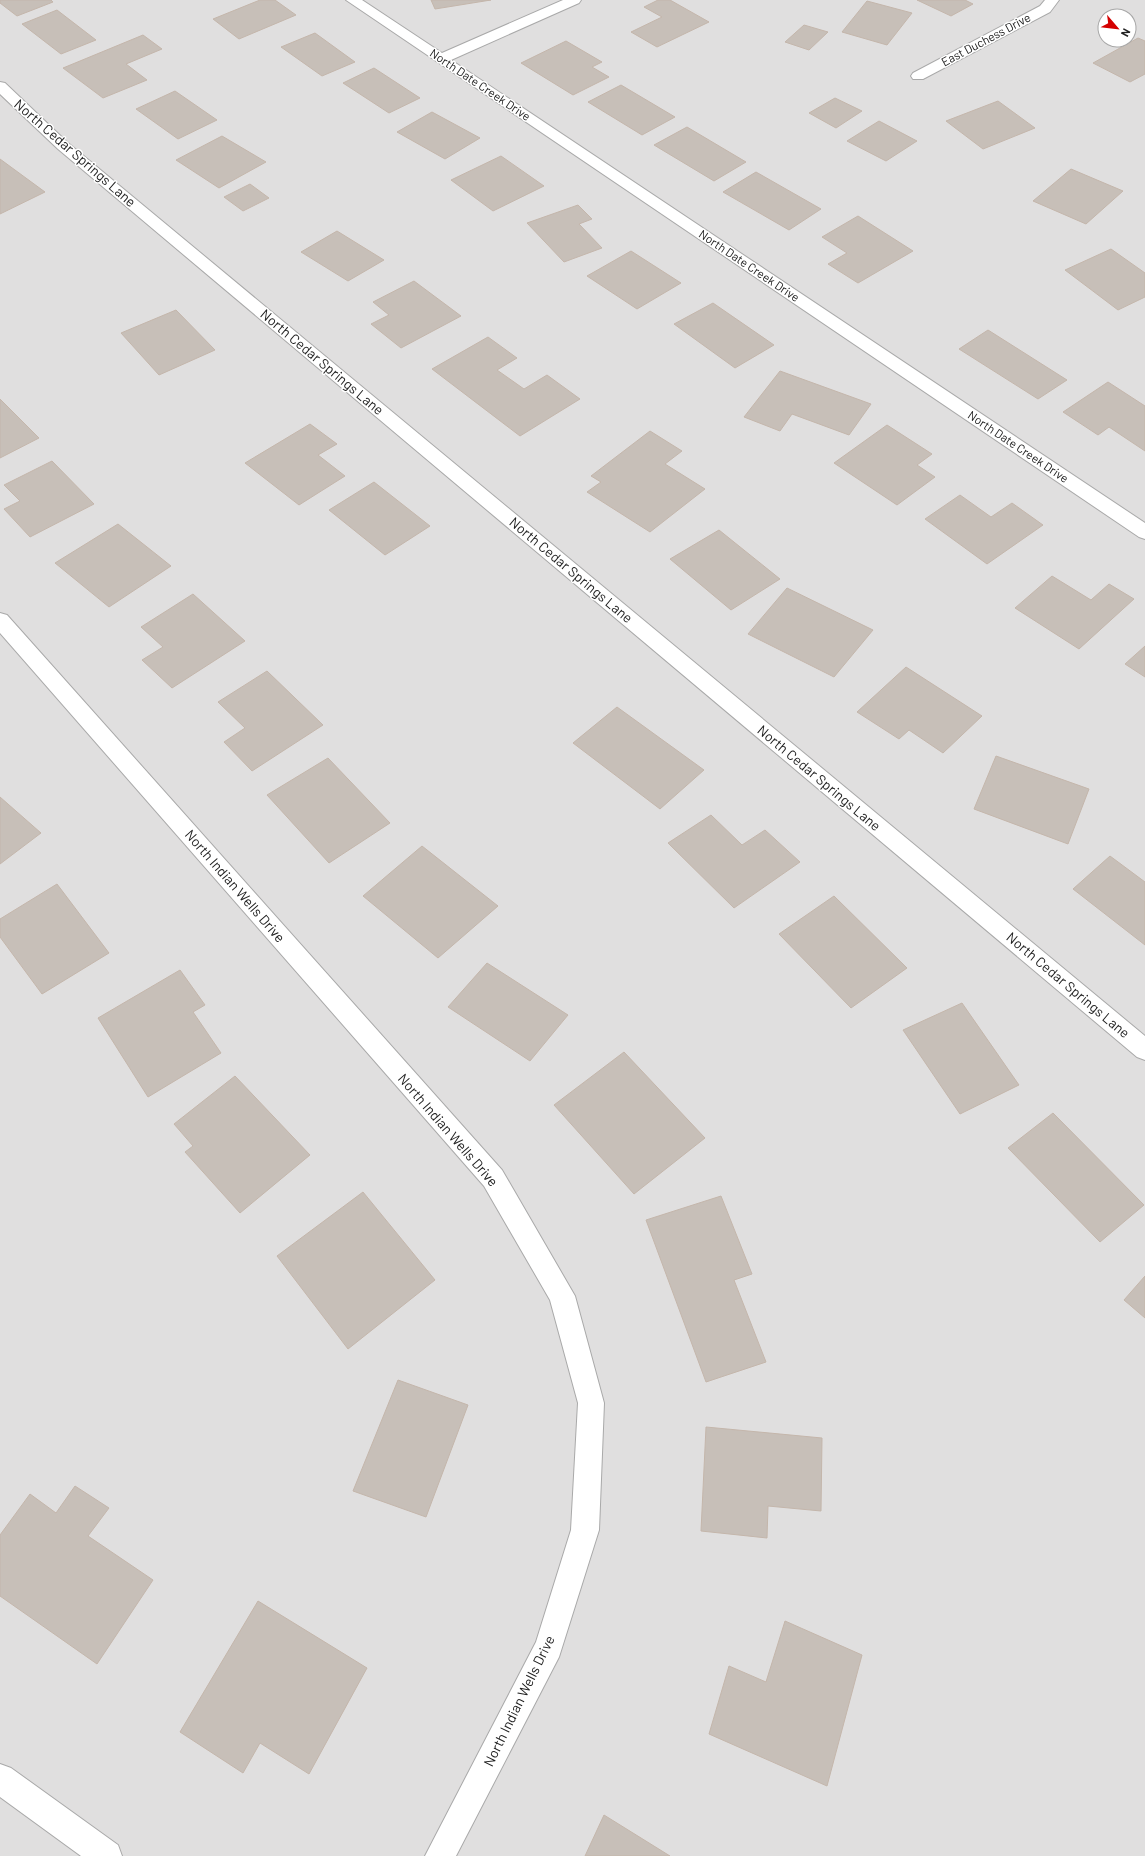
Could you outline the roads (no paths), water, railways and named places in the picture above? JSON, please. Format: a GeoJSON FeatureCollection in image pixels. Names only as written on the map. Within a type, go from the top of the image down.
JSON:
{"type":"FeatureCollection","features":[{"type":"Feature","properties":{"kind":"street","name":"North Date Creek Drive"},"geometry":{"type":"LineString","coordinates":[[353,0],[1145,532]]}},
{"type":"Feature","properties":{"kind":"street"},"geometry":{"type":"LineString","coordinates":[[441,59],[574,0]]}},
{"type":"Feature","properties":{"kind":"street","name":"East Duchess Drive"},"geometry":{"type":"LineString","coordinates":[[918,76],[1045,9],[1052,0]]}},
{"type":"Feature","properties":{"kind":"street","name":"North Cedar Springs Lane"},"geometry":{"type":"LineString","coordinates":[[0,86],[63,146],[1145,1050]]}},
{"type":"Feature","properties":{"kind":"street","name":"North Indian Wells Drive"},"geometry":{"type":"LineString","coordinates":[[0,620],[493,1178],[562,1296],[591,1404],[585,1530],[549,1647],[440,1856]]}},
{"type":"Feature","properties":{"kind":"street"},"geometry":{"type":"LineString","coordinates":[[0,1779],[107,1856]]}}]}
